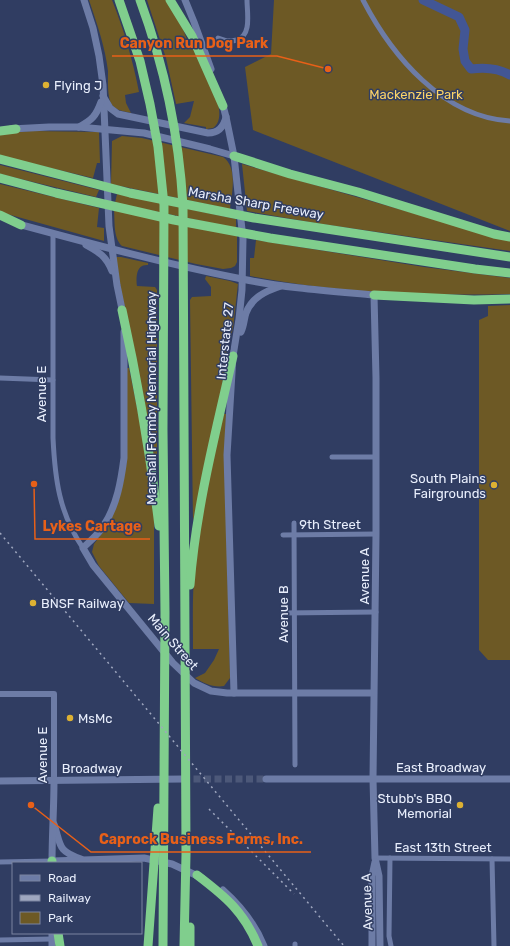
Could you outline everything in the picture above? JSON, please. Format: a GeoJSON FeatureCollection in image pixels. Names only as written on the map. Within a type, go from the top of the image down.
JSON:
{"type":"FeatureCollection","features":[{"type":"Feature","properties":{"kind":"highway","name":"Marshall Formby Memorial Highway"},"geometry":{"type":"LineString","coordinates":[[119,0],[140,61],[157,140],[163,187],[163,430],[165,570],[163,755],[164,946]]}},
{"type":"Feature","properties":{"kind":"highway"},"geometry":{"type":"LineString","coordinates":[[140,0],[153,38],[170,108],[183,195],[186,854],[190,946]]}},
{"type":"Feature","properties":{"kind":"highway"},"geometry":{"type":"LineString","coordinates":[[170,0],[192,36],[223,106]]}},
{"type":"Feature","properties":{"kind":"highway"},"geometry":{"type":"LineString","coordinates":[[0,129],[16,129]]}},
{"type":"Feature","properties":{"kind":"highway"},"geometry":{"type":"LineString","coordinates":[[234,156],[494,234],[510,237]]}},
{"type":"Feature","properties":{"kind":"highway","name":"Marsha Sharp Freeway"},"geometry":{"type":"LineString","coordinates":[[0,160],[130,193],[254,218],[510,256]]}},
{"type":"Feature","properties":{"kind":"highway"},"geometry":{"type":"LineString","coordinates":[[0,178],[56,193],[166,218],[248,234],[444,264],[510,272]]}},
{"type":"Feature","properties":{"kind":"highway"},"geometry":{"type":"LineString","coordinates":[[0,215],[21,225]]}},
{"type":"Feature","properties":{"kind":"highway"},"geometry":{"type":"LineString","coordinates":[[374,295],[474,300],[510,299]]}},
{"type":"Feature","properties":{"kind":"highway"},"geometry":{"type":"LineString","coordinates":[[122,310],[137,377],[150,454],[165,570]]}},
{"type":"Feature","properties":{"kind":"highway"},"geometry":{"type":"LineString","coordinates":[[186,630],[198,517],[219,414],[233,356]]}},
{"type":"Feature","properties":{"kind":"highway"},"geometry":{"type":"LineString","coordinates":[[148,946],[163,755]]}},
{"type":"Feature","properties":{"kind":"highway"},"geometry":{"type":"LineString","coordinates":[[197,875],[232,903],[244,919],[258,946]]}},
{"type":"Feature","properties":{"kind":"highway"},"geometry":{"type":"LineString","coordinates":[[184,946],[187,889]]}},
{"type":"Feature","properties":{"kind":"highway"},"geometry":{"type":"LineString","coordinates":[[54,938],[60,946]]}},
{"type":"Feature","properties":{"kind":"main road"},"geometry":{"type":"LineString","coordinates":[[83,548],[104,525],[111,512],[117,496],[124,458],[124,340],[122,310],[109,226],[100,56],[84,0]]}},
{"type":"Feature","properties":{"kind":"main road","name":"Interstate 27"},"geometry":{"type":"LineString","coordinates":[[185,0],[200,36],[226,117],[234,156],[242,225],[243,279],[233,356],[227,455],[234,693]]}},
{"type":"Feature","properties":{"kind":"main road"},"geometry":{"type":"LineString","coordinates":[[103,96],[110,108],[118,114],[208,133],[212,133],[221,128],[224,125],[226,117]]}},
{"type":"Feature","properties":{"kind":"main road"},"geometry":{"type":"LineString","coordinates":[[79,127],[89,122],[96,115],[103,96]]}},
{"type":"Feature","properties":{"kind":"main road"},"geometry":{"type":"LineString","coordinates":[[16,129],[79,127],[144,133],[234,156]]}},
{"type":"Feature","properties":{"kind":"main road"},"geometry":{"type":"LineString","coordinates":[[0,219],[53,234],[243,279],[282,285],[374,295]]}},
{"type":"Feature","properties":{"kind":"main road"},"geometry":{"type":"LineString","coordinates":[[78,240],[101,253],[109,263],[117,285]]}},
{"type":"Feature","properties":{"kind":"main road"},"geometry":{"type":"LineString","coordinates":[[236,341],[242,330],[247,311],[252,303],[266,291],[282,285]]}},
{"type":"Feature","properties":{"kind":"main road","name":"Avenue A"},"geometry":{"type":"LineString","coordinates":[[374,295],[376,378],[376,612],[373,693],[373,779],[376,858],[379,876],[380,946]]}},
{"type":"Feature","properties":{"kind":"main road","name":"Main Street"},"geometry":{"type":"LineString","coordinates":[[83,548],[93,565],[173,663],[194,683],[211,691],[234,693],[373,693]]}},
{"type":"Feature","properties":{"kind":"main road","name":"Broadway"},"geometry":{"type":"LineString","coordinates":[[0,780],[183,779]]}},
{"type":"Feature","properties":{"kind":"main road"},"geometry":{"type":"LineString","coordinates":[[266,780],[373,779]]}},
{"type":"Feature","properties":{"kind":"main road","name":"East Broadway"},"geometry":{"type":"LineString","coordinates":[[373,779],[510,779]]}},
{"type":"Feature","properties":{"kind":"main road","name":"Avenue E"},"geometry":{"type":"LineString","coordinates":[[52,862],[54,780]]}},
{"type":"Feature","properties":{"kind":"main road"},"geometry":{"type":"LineString","coordinates":[[54,823],[58,840],[66,853],[86,861]]}},
{"type":"Feature","properties":{"kind":"main road"},"geometry":{"type":"LineString","coordinates":[[52,862],[144,858],[161,860],[182,868],[219,887],[230,896],[250,919],[264,946]]}},
{"type":"Feature","properties":{"kind":"main road","name":"Avenue A"},"geometry":{"type":"LineString","coordinates":[[372,946],[372,876],[376,858]]}},
{"type":"Feature","properties":{"kind":"street"},"geometry":{"type":"LineString","coordinates":[[218,38],[231,41],[241,38],[244,35],[247,26],[247,0]]}},
{"type":"Feature","properties":{"kind":"street"},"geometry":{"type":"LineString","coordinates":[[363,0],[384,36],[395,50],[429,85],[451,102],[470,112],[495,119],[510,121]]}},
{"type":"Feature","properties":{"kind":"street","name":"Avenue E"},"geometry":{"type":"LineString","coordinates":[[53,234],[54,460],[59,494],[66,517],[74,535],[83,548]]}},
{"type":"Feature","properties":{"kind":"street"},"geometry":{"type":"LineString","coordinates":[[0,378],[53,380]]}},
{"type":"Feature","properties":{"kind":"street"},"geometry":{"type":"LineString","coordinates":[[332,457],[376,457]]}},
{"type":"Feature","properties":{"kind":"street","name":"Avenue B"},"geometry":{"type":"LineString","coordinates":[[294,523],[295,765]]}},
{"type":"Feature","properties":{"kind":"street","name":"9th Street"},"geometry":{"type":"LineString","coordinates":[[283,535],[376,534]]}},
{"type":"Feature","properties":{"kind":"street"},"geometry":{"type":"LineString","coordinates":[[283,613],[376,612]]}},
{"type":"Feature","properties":{"kind":"street","name":"Avenue E"},"geometry":{"type":"LineString","coordinates":[[0,694],[54,694],[54,780]]}},
{"type":"Feature","properties":{"kind":"street","name":"East 13th Street"},"geometry":{"type":"LineString","coordinates":[[376,858],[510,859]]}},
{"type":"Feature","properties":{"kind":"street"},"geometry":{"type":"LineString","coordinates":[[390,858],[389,936],[391,946]]}},
{"type":"Feature","properties":{"kind":"street"},"geometry":{"type":"LineString","coordinates":[[492,859],[494,946]]}},
{"type":"Feature","properties":{"kind":"street"},"geometry":{"type":"LineString","coordinates":[[0,862],[52,862]]}},
{"type":"Feature","properties":{"kind":"street"},"geometry":{"type":"LineString","coordinates":[[0,940],[54,938]]}},
{"type":"Feature","properties":{"kind":"green space"},"geometry":{"type":"Polygon","coordinates":[[[89,0],[112,0],[128,46],[139,92],[125,95],[126,103],[131,113],[116,108],[110,102],[105,53],[89,0]]]}},
{"type":"Feature","properties":{"kind":"green space"},"geometry":{"type":"Polygon","coordinates":[[[147,0],[167,0],[183,29],[188,42],[190,42],[200,60],[217,99],[219,111],[218,121],[213,128],[206,129],[206,127],[184,123],[190,117],[194,101],[176,104],[166,58],[147,0]]]}},
{"type":"Feature","properties":{"kind":"green space","name":"Mackenzie Park"},"geometry":{"type":"Polygon","coordinates":[[[274,0],[510,0],[510,231],[253,130],[245,67],[271,54],[274,0]]]}},
{"type":"Feature","properties":{"kind":"green space"},"geometry":{"type":"Polygon","coordinates":[[[32,131],[99,132],[100,163],[97,163],[93,178],[0,156],[0,133],[32,131]]]}},
{"type":"Feature","properties":{"kind":"green space"},"geometry":{"type":"Polygon","coordinates":[[[122,136],[142,138],[223,157],[228,161],[231,167],[233,181],[230,209],[111,184],[112,141],[122,136]]]}},
{"type":"Feature","properties":{"kind":"green space"},"geometry":{"type":"Polygon","coordinates":[[[242,164],[510,241],[510,251],[315,223],[247,211],[242,164]]]}},
{"type":"Feature","properties":{"kind":"green space"},"geometry":{"type":"Polygon","coordinates":[[[0,165],[99,190],[96,197],[0,174],[0,165]]]}},
{"type":"Feature","properties":{"kind":"green space"},"geometry":{"type":"Polygon","coordinates":[[[0,184],[99,208],[97,227],[104,228],[104,241],[0,212],[0,184]]]}},
{"type":"Feature","properties":{"kind":"green space"},"geometry":{"type":"Polygon","coordinates":[[[117,194],[236,219],[236,228],[115,203],[117,194]]]}},
{"type":"Feature","properties":{"kind":"green space"},"geometry":{"type":"Polygon","coordinates":[[[114,210],[237,236],[237,262],[235,266],[231,268],[223,269],[122,246],[117,239],[114,210]]]}},
{"type":"Feature","properties":{"kind":"green space"},"geometry":{"type":"Polygon","coordinates":[[[256,240],[424,267],[510,278],[510,294],[412,294],[347,290],[282,282],[250,276],[250,258],[254,258],[256,240]]]}},
{"type":"Feature","properties":{"kind":"green space"},"geometry":{"type":"Polygon","coordinates":[[[116,257],[148,263],[148,265],[144,265],[139,269],[137,275],[137,286],[155,287],[157,290],[157,467],[154,466],[137,364],[121,290],[116,257]]]}},
{"type":"Feature","properties":{"kind":"green space"},"geometry":{"type":"Polygon","coordinates":[[[206,276],[238,284],[233,328],[222,386],[193,521],[190,300],[192,297],[211,296],[211,287],[205,279],[206,276]]]}},
{"type":"Feature","properties":{"kind":"green space","name":"South Plains Fairgrounds"},"geometry":{"type":"Polygon","coordinates":[[[510,305],[510,660],[488,660],[479,650],[479,320],[488,316],[488,306],[510,305]]]}},
{"type":"Feature","properties":{"kind":"green space"},"geometry":{"type":"Polygon","coordinates":[[[126,368],[129,368],[145,447],[154,514],[154,604],[129,603],[99,566],[92,552],[94,544],[106,528],[123,483],[127,460],[126,368]]]}},
{"type":"Feature","properties":{"kind":"green space"},"geometry":{"type":"Polygon","coordinates":[[[224,414],[226,414],[225,462],[230,678],[224,686],[216,686],[209,685],[195,678],[205,673],[214,660],[219,649],[193,649],[193,587],[203,509],[214,451],[224,414]]]}},
{"type":"Feature","properties":{"kind":"waterway"},"geometry":{"type":"LineString","coordinates":[[423,0],[459,17],[465,30],[463,49],[465,61],[471,69],[491,69],[510,75]]}},
{"type":"Feature","properties":{"kind":"tunnel"},"geometry":{"type":"LineString","coordinates":[[183,779],[266,779]]}},
{"type":"Feature","properties":{"kind":"railway"},"geometry":{"type":"LineString","coordinates":[[0,533],[344,946]]}},
{"type":"Feature","properties":{"kind":"railway"},"geometry":{"type":"LineString","coordinates":[[209,809],[294,894]]}},
{"type":"Feature","properties":{"kind":"place","name":"Canyon Run Dog Park"},"geometry":{"type":"Point","coordinates":[328,69]}},
{"type":"Feature","properties":{"kind":"place","name":"Flying J"},"geometry":{"type":"Point","coordinates":[46,85]}},
{"type":"Feature","properties":{"kind":"place","name":"Lykes Cartage"},"geometry":{"type":"Point","coordinates":[34,484]}},
{"type":"Feature","properties":{"kind":"place","name":"South Plains Fairgrounds"},"geometry":{"type":"Point","coordinates":[494,485]}},
{"type":"Feature","properties":{"kind":"place","name":"BNSF Railway"},"geometry":{"type":"Point","coordinates":[33,603]}},
{"type":"Feature","properties":{"kind":"place","name":"MsMc"},"geometry":{"type":"Point","coordinates":[70,718]}},
{"type":"Feature","properties":{"kind":"place","name":"Caprock Business Forms, Inc."},"geometry":{"type":"Point","coordinates":[31,805]}},
{"type":"Feature","properties":{"kind":"place","name":"Stubb's BBQ Memorial"},"geometry":{"type":"Point","coordinates":[460,805]}}]}
